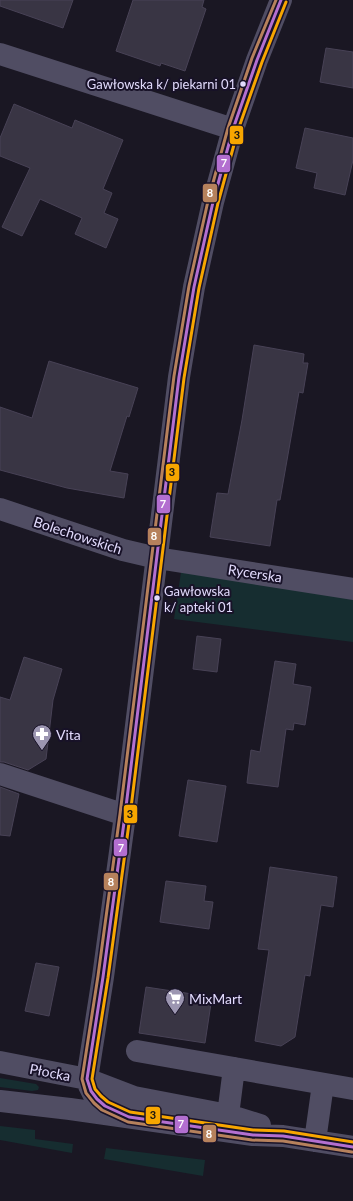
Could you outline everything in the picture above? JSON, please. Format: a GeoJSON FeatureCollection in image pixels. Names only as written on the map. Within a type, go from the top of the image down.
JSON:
{"type":"FeatureCollection","features":[{"type":"Feature","properties":{"kind":"street"},"geometry":{"type":"LineString","coordinates":[[129,1117],[110,1108],[97,1099],[91,1091],[87,1079],[103,977],[125,815],[179,377],[194,287],[213,202],[233,129],[257,60],[281,0]]}},
{"type":"Feature","properties":{"kind":"street"},"geometry":{"type":"LineString","coordinates":[[0,54],[233,129]]}},
{"type":"Feature","properties":{"kind":"street","name":"Bolechowskich"},"geometry":{"type":"LineString","coordinates":[[0,509],[123,550],[157,558]]}},
{"type":"Feature","properties":{"kind":"street","name":"Rycerska"},"geometry":{"type":"LineString","coordinates":[[157,558],[353,589]]}},
{"type":"Feature","properties":{"kind":"street"},"geometry":{"type":"LineString","coordinates":[[0,774],[125,815]]}},
{"type":"Feature","properties":{"kind":"street"},"geometry":{"type":"LineString","coordinates":[[137,1052],[353,1089]]}},
{"type":"Feature","properties":{"kind":"street","name":"Płocka"},"geometry":{"type":"LineString","coordinates":[[0,1062],[87,1079],[134,1097],[228,1115],[258,1124],[283,1136]]}},
{"type":"Feature","properties":{"kind":"street"},"geometry":{"type":"LineString","coordinates":[[228,1115],[234,1068]]}},
{"type":"Feature","properties":{"kind":"street"},"geometry":{"type":"LineString","coordinates":[[6,1102],[38,1102],[49,1099],[70,1091],[87,1079]]}},
{"type":"Feature","properties":{"kind":"street"},"geometry":{"type":"LineString","coordinates":[[315,1141],[323,1084]]}},
{"type":"Feature","properties":{"kind":"street","name":"Płocka"},"geometry":{"type":"LineString","coordinates":[[6,1102],[129,1117],[254,1135],[283,1136],[353,1147]]}},
{"type":"Feature","properties":{"kind":"green space"},"geometry":{"type":"Polygon","coordinates":[[[181,572],[353,599],[353,642],[174,619],[181,572]]]}},
{"type":"Feature","properties":{"kind":"green space"},"geometry":{"type":"Polygon","coordinates":[[[0,1078],[36,1084],[39,1087],[38,1090],[32,1091],[0,1087],[0,1078]]]}},
{"type":"Feature","properties":{"kind":"green space"},"geometry":{"type":"Polygon","coordinates":[[[0,1126],[35,1130],[35,1139],[73,1144],[72,1153],[0,1140],[0,1126]]]}},
{"type":"Feature","properties":{"kind":"green space"},"geometry":{"type":"Polygon","coordinates":[[[106,1148],[205,1160],[203,1176],[104,1159],[106,1148]]]}},
{"type":"Feature","properties":{"kind":"building"},"geometry":{"type":"Polygon","coordinates":[[[0,0],[73,0],[63,28],[0,6],[0,0]]]}},
{"type":"Feature","properties":{"kind":"building"},"geometry":{"type":"Polygon","coordinates":[[[133,0],[204,0],[202,7],[206,9],[185,71],[161,63],[160,66],[116,51],[133,0]]]}},
{"type":"Feature","properties":{"kind":"building"},"geometry":{"type":"Polygon","coordinates":[[[326,48],[353,52],[353,88],[320,82],[326,48]]]}},
{"type":"Feature","properties":{"kind":"building"},"geometry":{"type":"Polygon","coordinates":[[[14,104],[72,128],[75,120],[123,140],[103,189],[112,193],[104,213],[118,219],[106,248],[75,234],[82,218],[40,199],[22,236],[2,227],[30,168],[0,156],[0,138],[14,104]]]}},
{"type":"Feature","properties":{"kind":"building"},"geometry":{"type":"Polygon","coordinates":[[[305,128],[353,138],[353,160],[345,195],[314,188],[317,173],[296,168],[305,128]]]}},
{"type":"Feature","properties":{"kind":"building"},"geometry":{"type":"Polygon","coordinates":[[[254,345],[304,354],[303,363],[308,363],[303,393],[299,392],[280,500],[277,500],[270,546],[210,537],[217,493],[228,494],[254,345]]]}},
{"type":"Feature","properties":{"kind":"building"},"geometry":{"type":"Polygon","coordinates":[[[49,361],[138,388],[129,417],[127,416],[110,471],[128,474],[124,498],[67,488],[0,470],[0,407],[32,418],[49,361]]]}},
{"type":"Feature","properties":{"kind":"building"},"geometry":{"type":"Polygon","coordinates":[[[197,636],[221,639],[217,672],[193,669],[197,636]]]}},
{"type":"Feature","properties":{"kind":"building"},"geometry":{"type":"Polygon","coordinates":[[[24,657],[62,669],[53,700],[46,759],[28,770],[0,762],[0,697],[10,700],[24,657]]]}},
{"type":"Feature","properties":{"kind":"building"},"geometry":{"type":"Polygon","coordinates":[[[275,661],[296,664],[293,684],[311,687],[305,725],[294,723],[293,730],[286,729],[278,787],[247,783],[251,750],[260,752],[275,661]]]}},
{"type":"Feature","properties":{"kind":"building"},"geometry":{"type":"Polygon","coordinates":[[[188,780],[226,786],[217,842],[179,836],[188,780]]]}},
{"type":"Feature","properties":{"kind":"building"},"geometry":{"type":"Polygon","coordinates":[[[0,787],[19,794],[10,836],[0,835],[0,787]]]}},
{"type":"Feature","properties":{"kind":"building"},"geometry":{"type":"Polygon","coordinates":[[[270,867],[337,877],[333,907],[321,905],[310,976],[305,975],[295,1037],[281,1046],[255,1041],[269,950],[258,949],[270,867]]]}},
{"type":"Feature","properties":{"kind":"building"},"geometry":{"type":"Polygon","coordinates":[[[166,881],[206,886],[204,901],[213,902],[209,929],[160,922],[166,881]]]}},
{"type":"Feature","properties":{"kind":"building"},"geometry":{"type":"Polygon","coordinates":[[[36,963],[59,967],[49,1016],[25,1011],[36,963]]]}},
{"type":"Feature","properties":{"kind":"building","name":"MixMart"},"geometry":{"type":"Polygon","coordinates":[[[146,987],[212,997],[205,1043],[139,1033],[146,987]]]}},
{"type":"Feature","properties":{"kind":"transit line","name":"8"},"geometry":{"type":"LineString","coordinates":[[276,0],[252,58],[228,128],[208,201],[189,286],[174,376],[120,814],[98,976],[82,1079],[86,1093],[94,1103],[102,1110],[128,1122],[252,1140],[283,1141],[352,1152]]}},
{"type":"Feature","properties":{"kind":"transit line","name":"7"},"geometry":{"type":"LineString","coordinates":[[281,0],[257,60],[233,129],[213,202],[194,287],[179,377],[125,815],[103,977],[87,1079],[91,1091],[97,1099],[105,1106],[129,1117],[253,1135],[283,1136],[353,1147]]}},
{"type":"Feature","properties":{"kind":"transit line","name":"3"},"geometry":{"type":"LineString","coordinates":[[286,2],[262,62],[238,130],[218,203],[199,288],[184,378],[130,816],[108,978],[92,1079],[95,1089],[101,1096],[108,1102],[130,1112],[253,1130],[284,1131],[353,1142]]}},
{"type":"Feature","properties":{"kind":"place","name":"Gawłowska k/ piekarni 01"},"geometry":{"type":"Point","coordinates":[243,84]}},
{"type":"Feature","properties":{"kind":"place","name":"Gawłowska k/ apteki 01"},"geometry":{"type":"Point","coordinates":[157,598]}},
{"type":"Feature","properties":{"kind":"place","name":"Vita"},"geometry":{"type":"Point","coordinates":[42,751]}},
{"type":"Feature","properties":{"kind":"place","name":"MixMart"},"geometry":{"type":"Point","coordinates":[175,1015]}}]}
